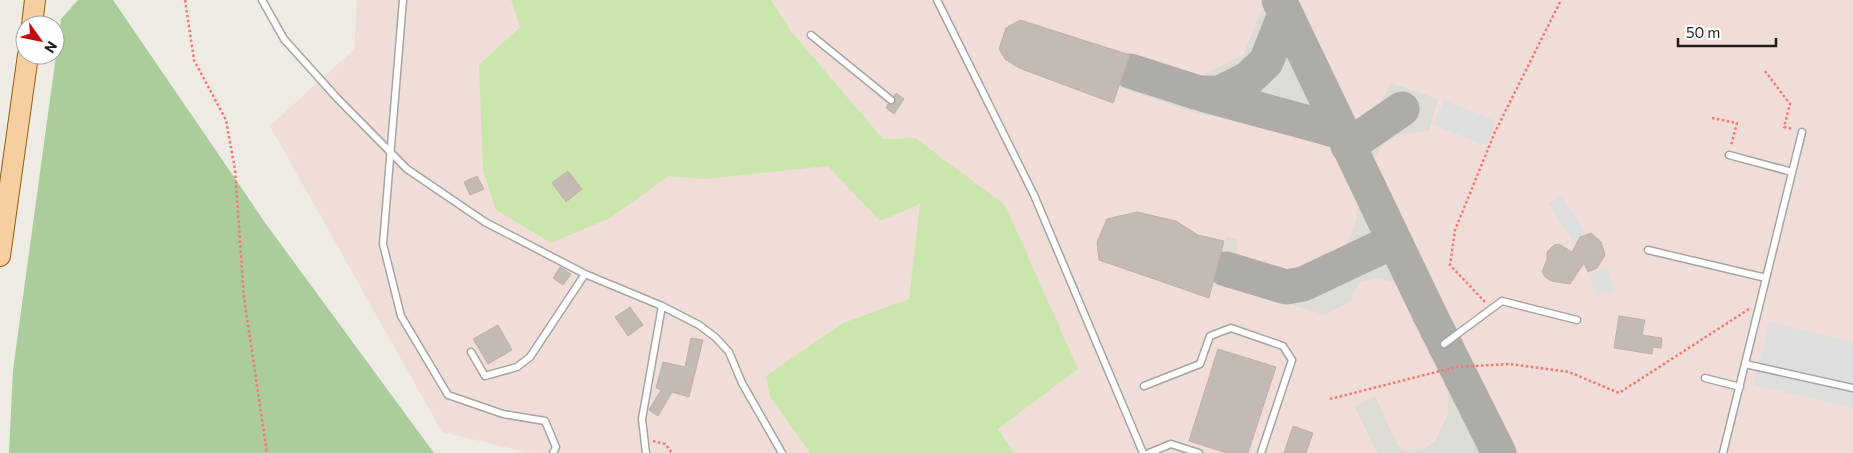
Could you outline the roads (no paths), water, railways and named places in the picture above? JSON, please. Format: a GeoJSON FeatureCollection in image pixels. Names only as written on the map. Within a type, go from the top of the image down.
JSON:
{"type":"FeatureCollection","features":[{"type":"Feature","properties":{"kind":"main road"},"geometry":{"type":"LineString","coordinates":[[33,15],[35,0]]}},
{"type":"Feature","properties":{"kind":"main road"},"geometry":{"type":"LineString","coordinates":[[0,256],[4,200],[26,65]]}},
{"type":"Feature","properties":{"kind":"lane"},"geometry":{"type":"LineString","coordinates":[[262,0],[284,39],[337,98],[408,169],[485,222],[585,274],[662,306],[699,325],[715,337],[729,352],[742,383],[782,453]]}},
{"type":"Feature","properties":{"kind":"lane"},"geometry":{"type":"LineString","coordinates":[[403,0],[389,152],[383,244],[401,316],[448,395],[503,414],[544,421],[556,446],[553,453]]}},
{"type":"Feature","properties":{"kind":"lane"},"geometry":{"type":"LineString","coordinates":[[937,0],[1034,195],[1143,453]]}},
{"type":"Feature","properties":{"kind":"lane"},"geometry":{"type":"LineString","coordinates":[[811,35],[891,100]]}},
{"type":"Feature","properties":{"kind":"lane"},"geometry":{"type":"LineString","coordinates":[[1724,453],[1802,132]]}},
{"type":"Feature","properties":{"kind":"lane"},"geometry":{"type":"LineString","coordinates":[[1730,155],[1792,172]]}},
{"type":"Feature","properties":{"kind":"lane"},"geometry":{"type":"LineString","coordinates":[[1648,250],[1766,278]]}},
{"type":"Feature","properties":{"kind":"lane"},"geometry":{"type":"LineString","coordinates":[[471,352],[485,376],[517,367],[530,357],[585,274]]}},
{"type":"Feature","properties":{"kind":"lane"},"geometry":{"type":"LineString","coordinates":[[1444,344],[1502,301],[1577,320]]}},
{"type":"Feature","properties":{"kind":"lane"},"geometry":{"type":"LineString","coordinates":[[646,453],[642,419],[662,306]]}},
{"type":"Feature","properties":{"kind":"lane"},"geometry":{"type":"LineString","coordinates":[[1144,386],[1200,364],[1210,336],[1231,328],[1283,346],[1292,360],[1261,453]]}},
{"type":"Feature","properties":{"kind":"lane"},"geometry":{"type":"LineString","coordinates":[[1745,364],[1853,388]]}},
{"type":"Feature","properties":{"kind":"lane"},"geometry":{"type":"LineString","coordinates":[[1705,378],[1740,387]]}},
{"type":"Feature","properties":{"kind":"lane"},"geometry":{"type":"LineString","coordinates":[[1149,453],[1172,444],[1199,453]]}}]}
